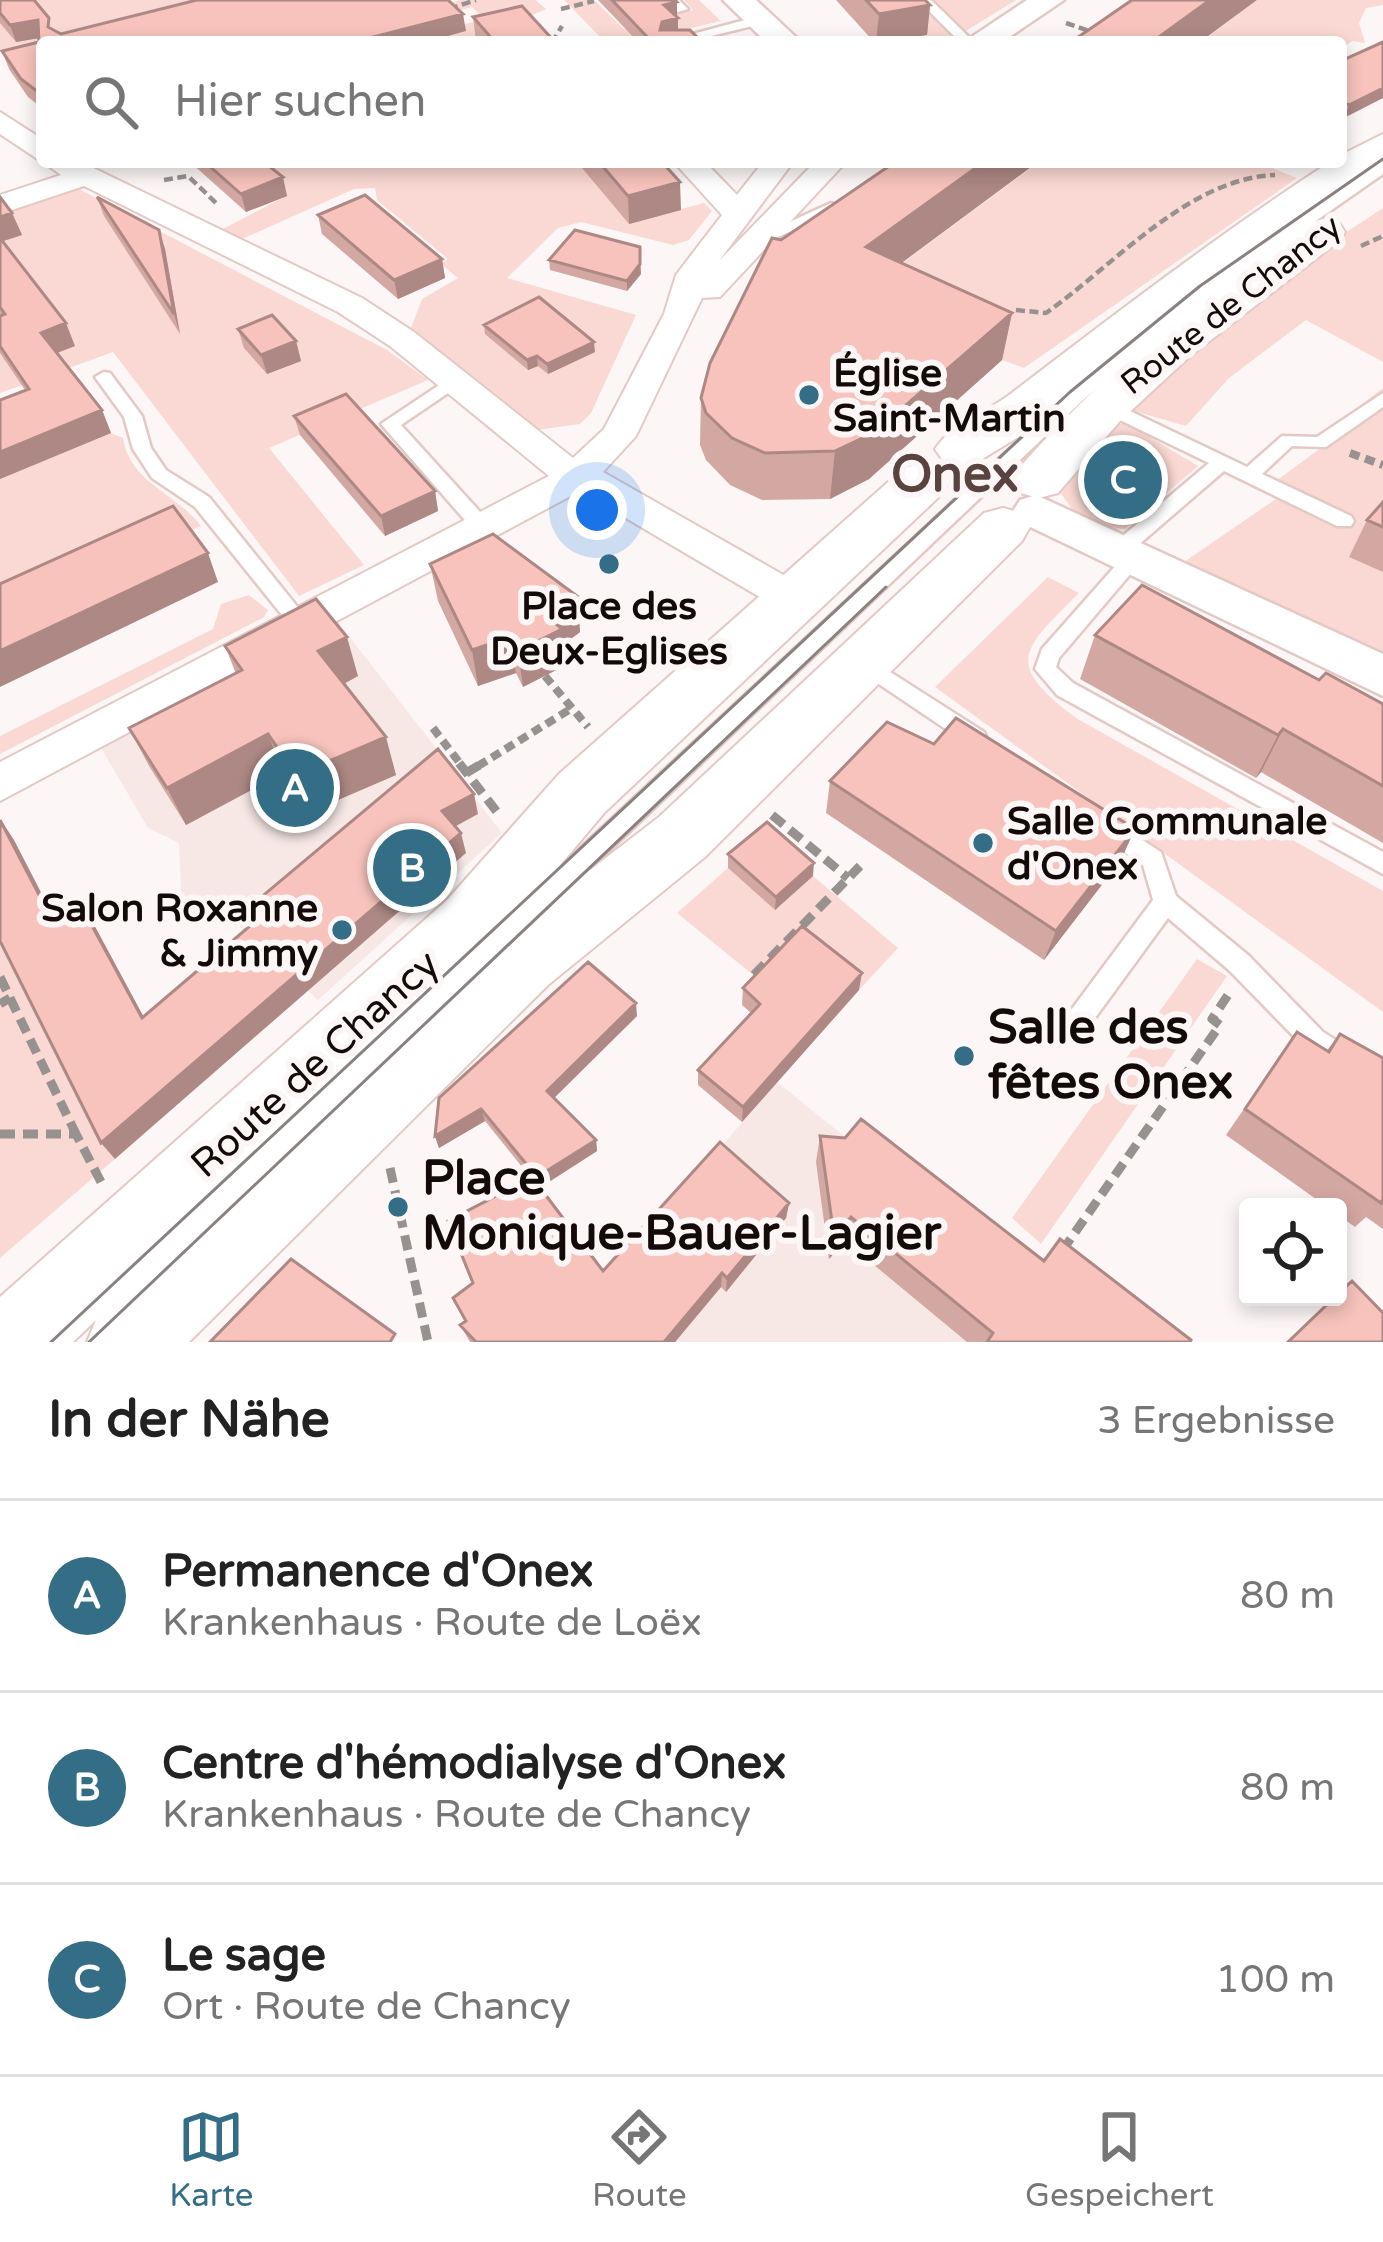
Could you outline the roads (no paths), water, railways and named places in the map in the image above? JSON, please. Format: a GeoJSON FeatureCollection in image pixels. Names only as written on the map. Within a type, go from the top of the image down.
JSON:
{"type":"FeatureCollection","features":[{"type":"Feature","properties":{"kind":"main road","name":"Route de Chancy"},"geometry":{"type":"LineString","coordinates":[[129,1342],[523,963],[646,870],[862,661],[988,489],[1015,416],[1249,234],[1383,146]]}},
{"type":"Feature","properties":{"kind":"main road","name":"Route de Chancy"},"geometry":{"type":"LineString","coordinates":[[12,1342],[471,921],[582,793],[794,598],[988,489],[1103,405],[1229,300],[1383,192]]}},
{"type":"Feature","properties":{"kind":"street"},"geometry":{"type":"LineString","coordinates":[[995,36],[1056,11]]}},
{"type":"Feature","properties":{"kind":"street"},"geometry":{"type":"LineString","coordinates":[[0,120],[36,148]]}},
{"type":"Feature","properties":{"kind":"street"},"geometry":{"type":"LineString","coordinates":[[694,168],[736,212]]}},
{"type":"Feature","properties":{"kind":"street"},"geometry":{"type":"LineString","coordinates":[[0,783],[484,530],[576,476],[618,436],[680,314],[692,275],[773,168]]}},
{"type":"Feature","properties":{"kind":"street"},"geometry":{"type":"LineString","coordinates":[[680,314],[718,282],[825,168]]}},
{"type":"Feature","properties":{"kind":"street"},"geometry":{"type":"LineString","coordinates":[[0,205],[70,169],[212,240],[250,252],[350,304],[454,381],[523,443],[794,598]]}},
{"type":"Feature","properties":{"kind":"street"},"geometry":{"type":"LineString","coordinates":[[988,489],[1383,676]]}},
{"type":"Feature","properties":{"kind":"lane"},"geometry":{"type":"LineString","coordinates":[[924,0],[961,36]]}},
{"type":"Feature","properties":{"kind":"lane"},"geometry":{"type":"LineString","coordinates":[[696,36],[761,21]]}},
{"type":"Feature","properties":{"kind":"lane"},"geometry":{"type":"LineString","coordinates":[[414,1019],[1207,290],[1383,166]]}},
{"type":"Feature","properties":{"kind":"lane"},"geometry":{"type":"LineString","coordinates":[[750,244],[813,220],[848,197]]}},
{"type":"Feature","properties":{"kind":"lane"},"geometry":{"type":"LineString","coordinates":[[104,377],[133,416],[142,449],[159,474],[202,502],[301,625]]}},
{"type":"Feature","properties":{"kind":"lane"},"geometry":{"type":"LineString","coordinates":[[454,381],[390,424],[484,530]]}},
{"type":"Feature","properties":{"kind":"lane"},"geometry":{"type":"LineString","coordinates":[[1248,476],[1288,440],[1320,443],[1383,399]]}},
{"type":"Feature","properties":{"kind":"lane"},"geometry":{"type":"LineString","coordinates":[[1103,405],[1344,521]]}},
{"type":"Feature","properties":{"kind":"lane"},"geometry":{"type":"LineString","coordinates":[[1221,463],[1126,554],[1048,655],[1046,669],[1065,688],[1383,864]]}},
{"type":"Feature","properties":{"kind":"lane"},"geometry":{"type":"LineString","coordinates":[[862,661],[988,746]]}},
{"type":"Feature","properties":{"kind":"lane"},"geometry":{"type":"LineString","coordinates":[[1080,809],[1153,859],[1166,902],[1245,969],[1314,1040],[1383,1085]]}},
{"type":"Feature","properties":{"kind":"lane"},"geometry":{"type":"LineString","coordinates":[[1078,1021],[1166,902]]}},
{"type":"Feature","properties":{"kind":"tram line"},"geometry":{"type":"LineString","coordinates":[[51,1342],[1070,392],[1200,286],[1383,159]]}},
{"type":"Feature","properties":{"kind":"tram line"},"geometry":{"type":"LineString","coordinates":[[89,1342],[886,587]]}},
{"type":"Feature","properties":{"kind":"place","name":"Église Saint-Martin"},"geometry":{"type":"Point","coordinates":[809,395]}},
{"type":"Feature","properties":{"kind":"place","name":"Le sage"},"geometry":{"type":"Point","coordinates":[1123,480]}},
{"type":"Feature","properties":{"kind":"place","name":"Place des Deux-Eglises"},"geometry":{"type":"Point","coordinates":[609,564]}},
{"type":"Feature","properties":{"kind":"place","name":"Permanence d'Onex"},"geometry":{"type":"Point","coordinates":[295,788]}},
{"type":"Feature","properties":{"kind":"place","name":"Salle Communale d'Onex"},"geometry":{"type":"Point","coordinates":[983,843]}},
{"type":"Feature","properties":{"kind":"place","name":"Centre d'hémodialyse d'Onex"},"geometry":{"type":"Point","coordinates":[412,868]}},
{"type":"Feature","properties":{"kind":"place","name":"Salon Roxanne & Jimmy"},"geometry":{"type":"Point","coordinates":[342,930]}},
{"type":"Feature","properties":{"kind":"place","name":"Salle des fêtes Onex"},"geometry":{"type":"Point","coordinates":[964,1056]}},
{"type":"Feature","properties":{"kind":"place","name":"Place Monique-Bauer-Lagier"},"geometry":{"type":"Point","coordinates":[398,1207]}},
{"type":"Feature","properties":{"kind":"district","name":"Onex"},"geometry":{"type":"Point","coordinates":[955,475]}}]}
